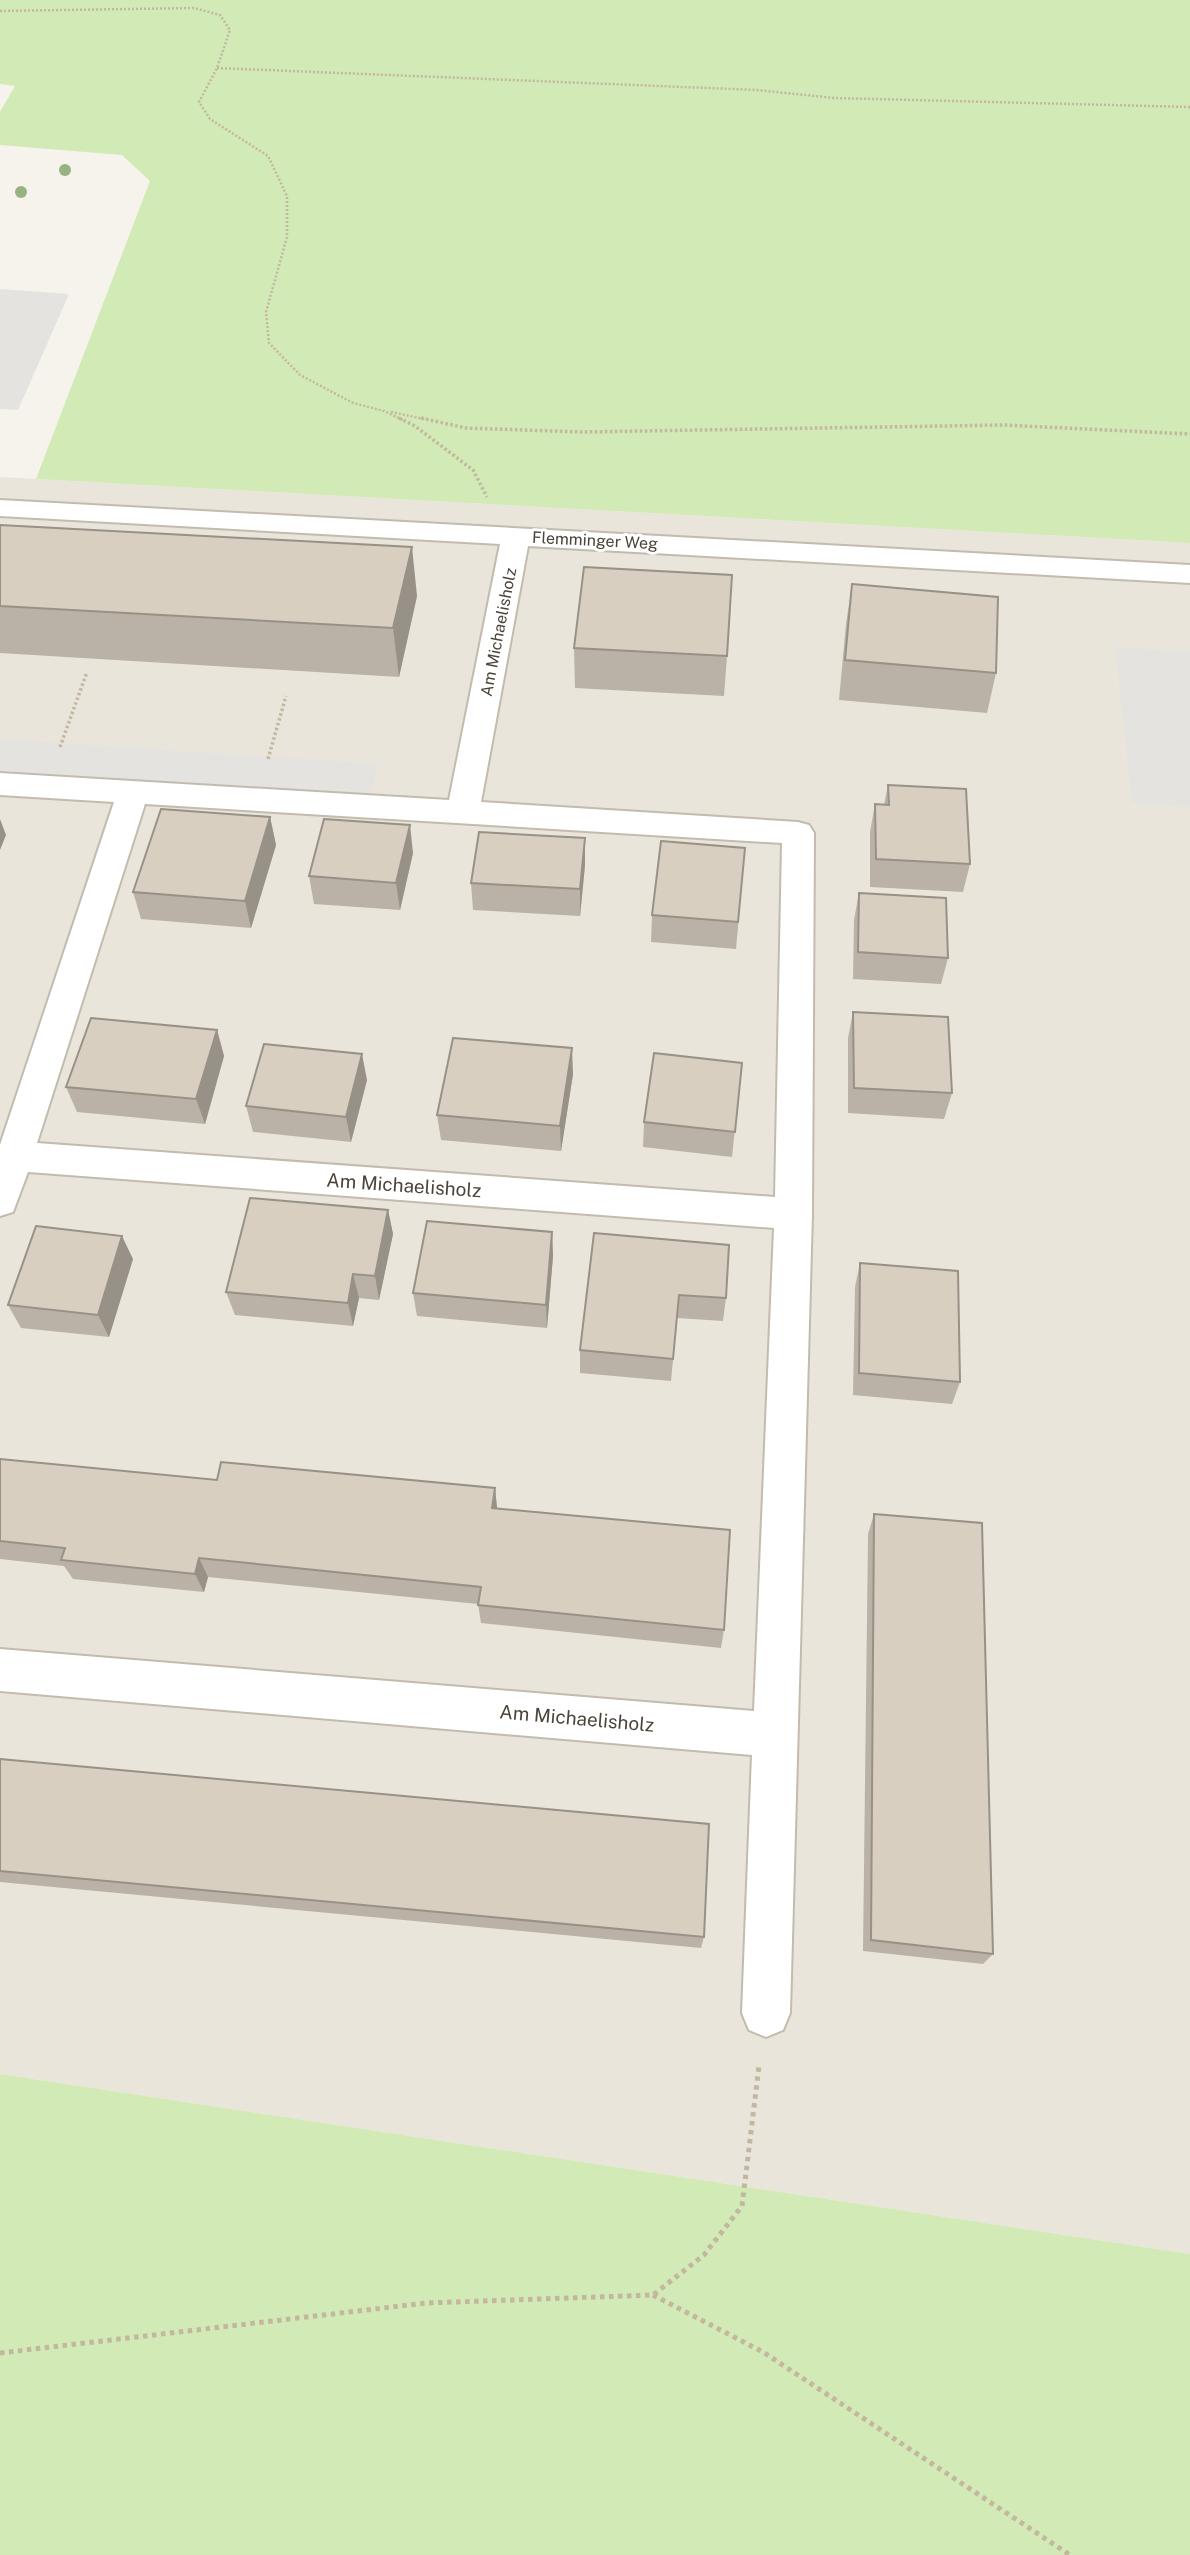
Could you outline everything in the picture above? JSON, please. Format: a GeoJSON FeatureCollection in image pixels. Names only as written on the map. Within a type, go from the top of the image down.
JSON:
{"type":"FeatureCollection","features":[{"type":"Feature","properties":{"kind":"street","name":"Flemminger Weg"},"geometry":{"type":"LineString","coordinates":[[0,508],[1190,574]]}},
{"type":"Feature","properties":{"kind":"street","name":"Am Michaelisholz"},"geometry":{"type":"LineString","coordinates":[[463,812],[516,535]]}},
{"type":"Feature","properties":{"kind":"street"},"geometry":{"type":"LineString","coordinates":[[0,784],[798,833],[793,1214],[766,2013]]}},
{"type":"Feature","properties":{"kind":"street"},"geometry":{"type":"LineString","coordinates":[[0,1201],[133,792]]}},
{"type":"Feature","properties":{"kind":"street","name":"Am Michaelisholz"},"geometry":{"type":"LineString","coordinates":[[15,1156],[793,1214]]}},
{"type":"Feature","properties":{"kind":"street","name":"Am Michaelisholz"},"geometry":{"type":"LineString","coordinates":[[0,1670],[777,1735]]}},
{"type":"Feature","properties":{"kind":"path"},"geometry":{"type":"LineString","coordinates":[[0,11],[194,8],[220,15],[230,30],[217,68],[199,102],[210,119],[268,156],[287,196],[287,237],[266,312],[270,343],[300,375],[354,402],[466,428],[581,432],[1003,425],[1190,433]]}},
{"type":"Feature","properties":{"kind":"path"},"geometry":{"type":"LineString","coordinates":[[217,68],[757,90],[834,98],[1190,107]]}},
{"type":"Feature","properties":{"kind":"path"},"geometry":{"type":"LineString","coordinates":[[384,411],[415,426],[473,470],[491,504]]}},
{"type":"Feature","properties":{"kind":"path"},"geometry":{"type":"LineString","coordinates":[[46,787],[87,672]]}},
{"type":"Feature","properties":{"kind":"path"},"geometry":{"type":"LineString","coordinates":[[257,800],[286,696]]}},
{"type":"Feature","properties":{"kind":"path"},"geometry":{"type":"LineString","coordinates":[[653,2295],[704,2255],[742,2206],[766,2013]]}},
{"type":"Feature","properties":{"kind":"path"},"geometry":{"type":"LineString","coordinates":[[0,2353],[426,2303],[653,2295],[763,2352],[1070,2555]]}},
{"type":"Feature","properties":{"kind":"shaded area"},"geometry":{"type":"Polygon","coordinates":[[[0,289],[69,294],[18,410],[0,409],[0,289]]]}},
{"type":"Feature","properties":{"kind":"shaded area"},"geometry":{"type":"Polygon","coordinates":[[[0,477],[1190,543],[1190,2254],[0,2074],[0,477]]]}},
{"type":"Feature","properties":{"kind":"shaded area"},"geometry":{"type":"Polygon","coordinates":[[[1115,647],[1190,652],[1190,807],[1132,803],[1115,647]]]}},
{"type":"Feature","properties":{"kind":"shaded area"},"geometry":{"type":"Polygon","coordinates":[[[0,739],[379,764],[371,796],[0,771],[0,739]]]}},
{"type":"Feature","properties":{"kind":"green space"},"geometry":{"type":"Polygon","coordinates":[[[0,0],[1190,0],[1190,543],[36,479],[150,181],[122,155],[0,145],[0,112],[15,86],[0,84],[0,0]]]}},
{"type":"Feature","properties":{"kind":"green space"},"geometry":{"type":"Polygon","coordinates":[[[0,2074],[1190,2254],[1190,2555],[0,2555],[0,2074]]]}},
{"type":"Feature","properties":{"kind":"building"},"geometry":{"type":"Polygon","coordinates":[[[0,525],[412,547],[393,628],[0,606],[0,525]]]}},
{"type":"Feature","properties":{"kind":"building"},"geometry":{"type":"Polygon","coordinates":[[[584,567],[732,575],[727,656],[574,648],[584,567]]]}},
{"type":"Feature","properties":{"kind":"building"},"geometry":{"type":"Polygon","coordinates":[[[852,584],[998,597],[996,673],[845,660],[852,584]]]}},
{"type":"Feature","properties":{"kind":"building"},"geometry":{"type":"Polygon","coordinates":[[[888,785],[966,789],[970,864],[876,859],[875,804],[889,805],[888,785]]]}},
{"type":"Feature","properties":{"kind":"building"},"geometry":{"type":"Polygon","coordinates":[[[161,809],[270,817],[245,901],[133,892],[161,809]]]}},
{"type":"Feature","properties":{"kind":"building"},"geometry":{"type":"Polygon","coordinates":[[[324,819],[410,825],[396,883],[309,876],[324,819]]]}},
{"type":"Feature","properties":{"kind":"building"},"geometry":{"type":"Polygon","coordinates":[[[479,832],[585,838],[580,889],[471,883],[479,832]]]}},
{"type":"Feature","properties":{"kind":"building"},"geometry":{"type":"Polygon","coordinates":[[[661,841],[745,848],[738,922],[652,915],[661,841]]]}},
{"type":"Feature","properties":{"kind":"building"},"geometry":{"type":"Polygon","coordinates":[[[859,893],[946,898],[948,958],[858,952],[859,893]]]}},
{"type":"Feature","properties":{"kind":"building"},"geometry":{"type":"Polygon","coordinates":[[[853,1012],[948,1017],[952,1093],[854,1088],[853,1012]]]}},
{"type":"Feature","properties":{"kind":"building"},"geometry":{"type":"Polygon","coordinates":[[[91,1018],[217,1030],[196,1099],[66,1087],[91,1018]]]}},
{"type":"Feature","properties":{"kind":"building"},"geometry":{"type":"Polygon","coordinates":[[[453,1038],[572,1048],[560,1126],[437,1115],[453,1038]]]}},
{"type":"Feature","properties":{"kind":"building"},"geometry":{"type":"Polygon","coordinates":[[[264,1044],[362,1054],[346,1117],[246,1106],[264,1044]]]}},
{"type":"Feature","properties":{"kind":"building"},"geometry":{"type":"Polygon","coordinates":[[[654,1053],[742,1063],[735,1132],[644,1122],[654,1053]]]}},
{"type":"Feature","properties":{"kind":"building"},"geometry":{"type":"Polygon","coordinates":[[[250,1198],[388,1210],[375,1276],[353,1274],[348,1303],[226,1292],[250,1198]]]}},
{"type":"Feature","properties":{"kind":"building"},"geometry":{"type":"Polygon","coordinates":[[[427,1221],[552,1232],[546,1305],[413,1293],[427,1221]]]}},
{"type":"Feature","properties":{"kind":"building"},"geometry":{"type":"Polygon","coordinates":[[[36,1226],[122,1236],[98,1315],[8,1305],[36,1226]]]}},
{"type":"Feature","properties":{"kind":"building"},"geometry":{"type":"Polygon","coordinates":[[[594,1233],[729,1245],[726,1298],[679,1295],[673,1359],[580,1350],[594,1233]]]}},
{"type":"Feature","properties":{"kind":"building"},"geometry":{"type":"Polygon","coordinates":[[[860,1263],[958,1271],[960,1382],[859,1373],[860,1263]]]}},
{"type":"Feature","properties":{"kind":"building"},"geometry":{"type":"Polygon","coordinates":[[[0,1459],[217,1480],[221,1462],[495,1488],[492,1508],[730,1530],[724,1630],[478,1605],[481,1587],[199,1558],[195,1574],[61,1560],[65,1548],[0,1541],[0,1459]]]}},
{"type":"Feature","properties":{"kind":"building"},"geometry":{"type":"Polygon","coordinates":[[[874,1514],[982,1523],[993,1954],[871,1940],[874,1514]]]}},
{"type":"Feature","properties":{"kind":"building"},"geometry":{"type":"Polygon","coordinates":[[[0,1759],[709,1824],[704,1937],[0,1871],[0,1759]]]}}]}
